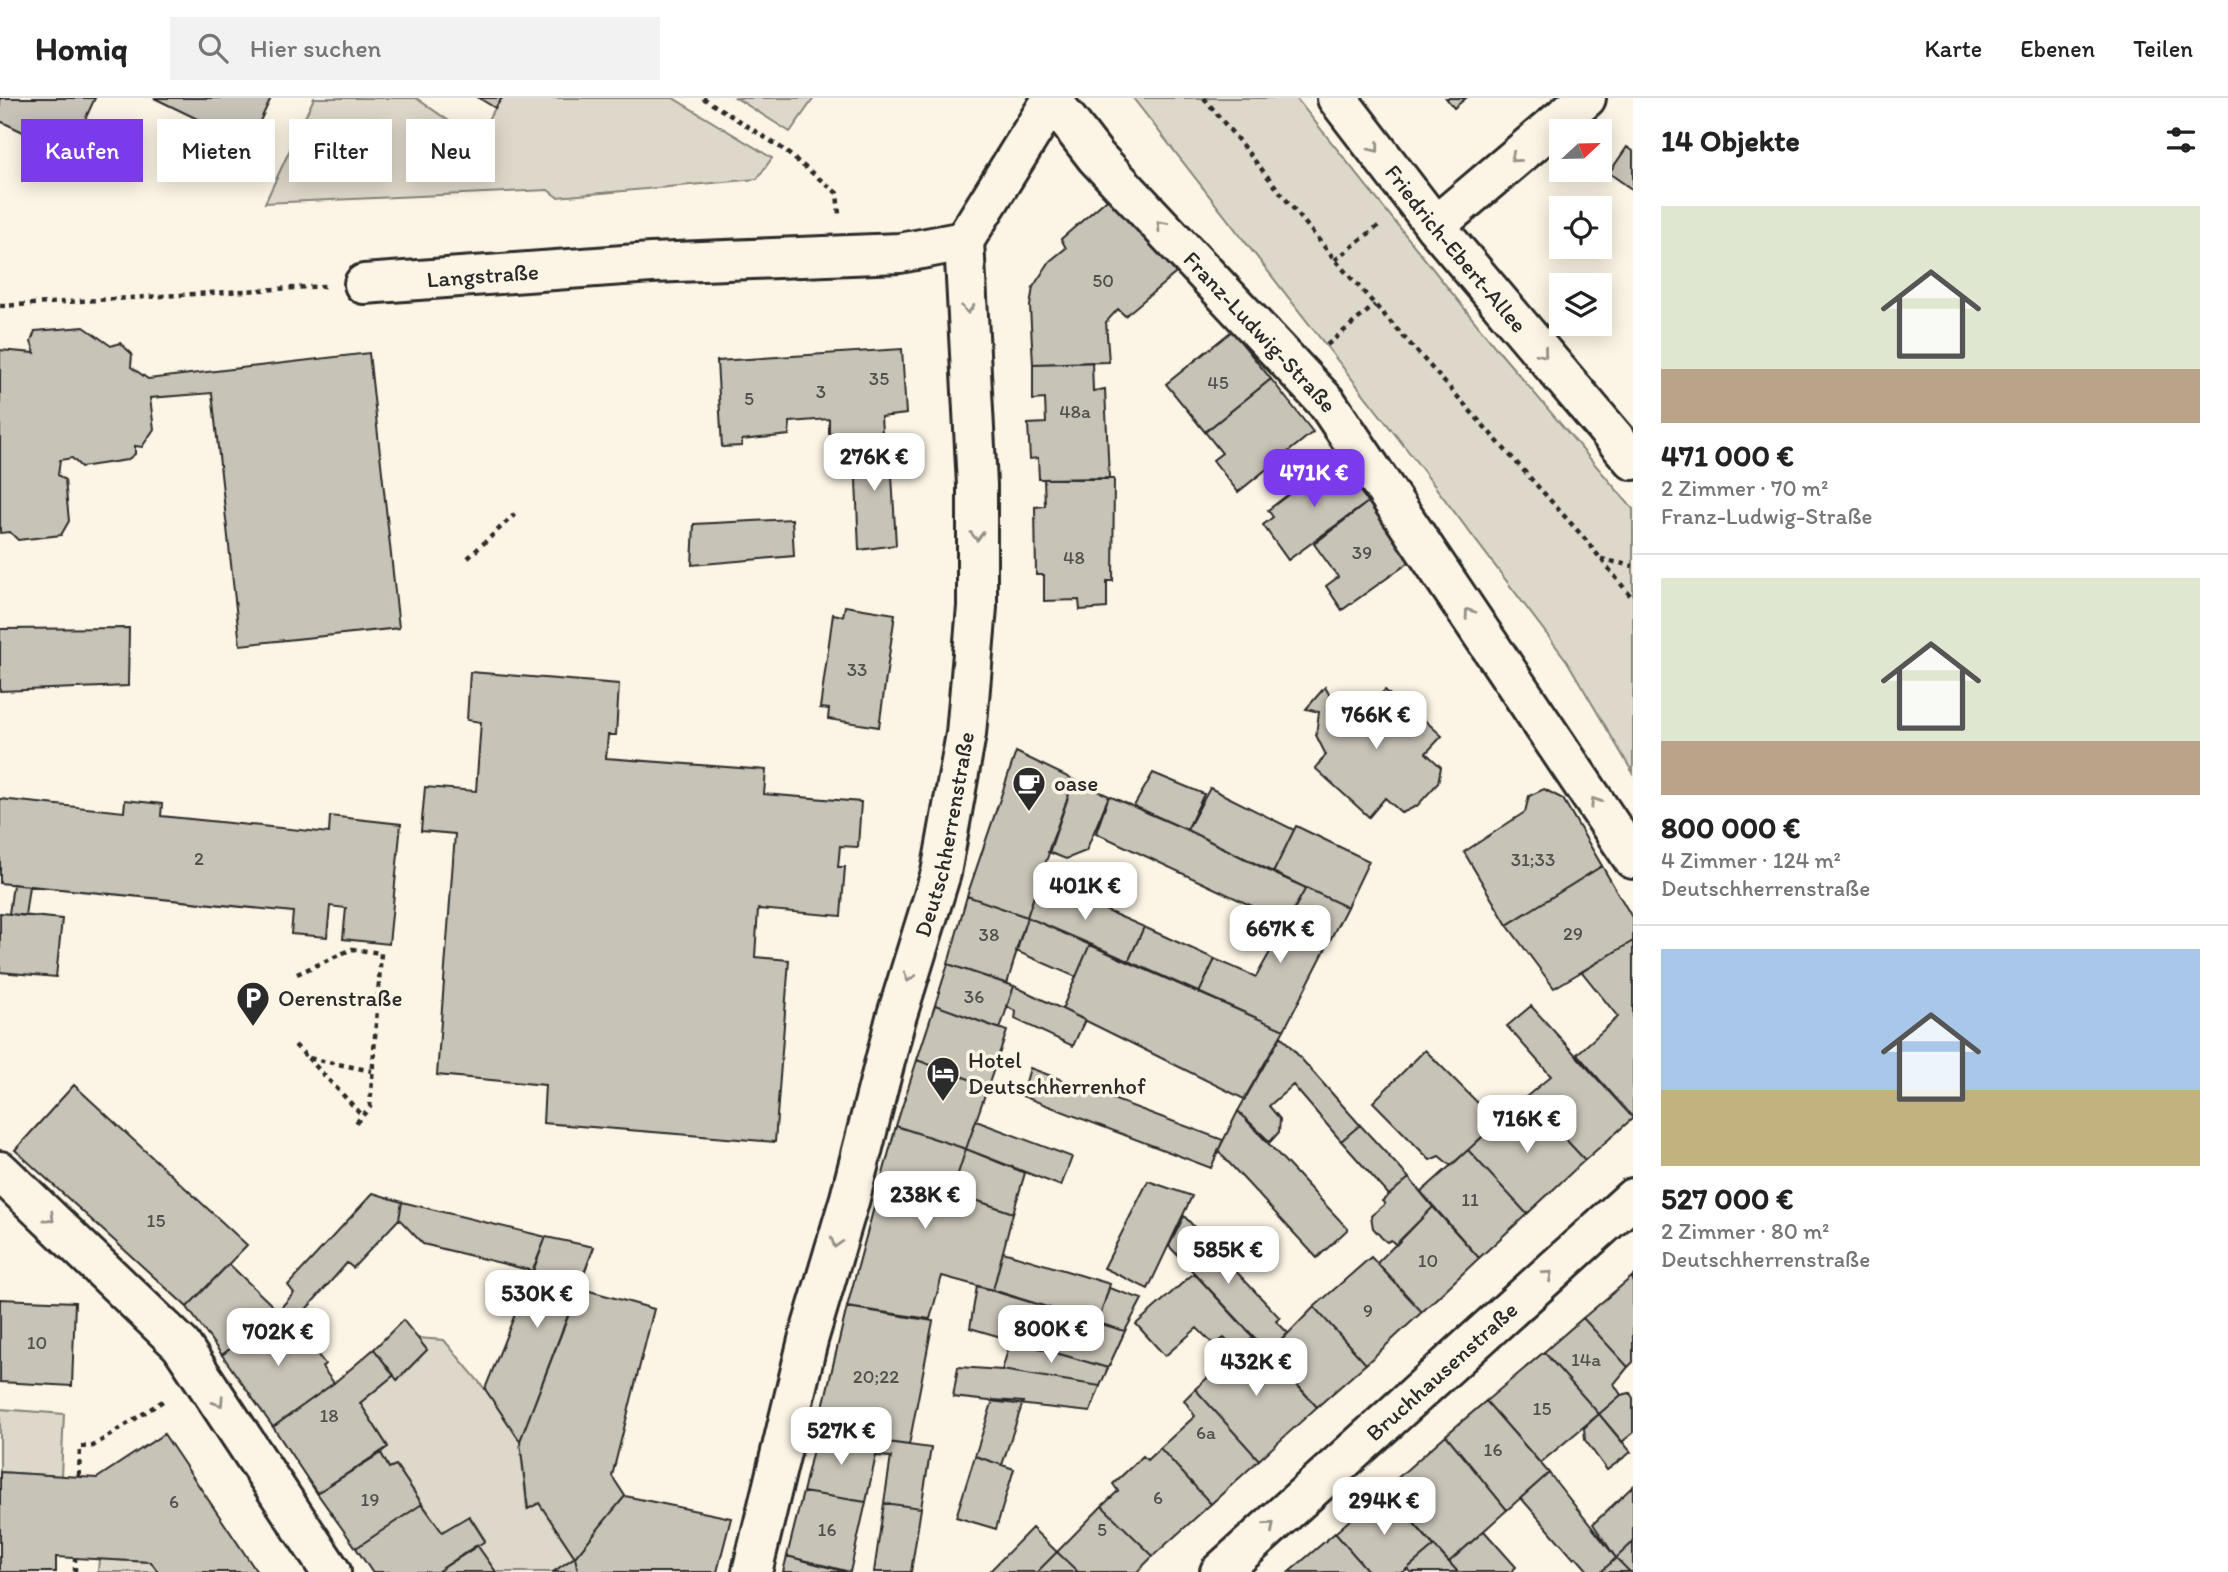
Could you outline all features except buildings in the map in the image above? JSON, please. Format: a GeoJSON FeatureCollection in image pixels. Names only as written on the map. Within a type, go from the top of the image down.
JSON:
{"type":"FeatureCollection","features":[{"type":"Feature","properties":{"kind":"street","name":"Friedrich-Ebert-Allee"},"geometry":{"type":"LineString","coordinates":[[1336,98],[1425,212],[1633,460]]}},
{"type":"Feature","properties":{"kind":"street"},"geometry":{"type":"LineString","coordinates":[[1425,212],[1586,98]]}},
{"type":"Feature","properties":{"kind":"street"},"geometry":{"type":"LineString","coordinates":[[964,241],[1052,99]]}},
{"type":"Feature","properties":{"kind":"street","name":"Franz-Ludwig-Straße"},"geometry":{"type":"LineString","coordinates":[[1052,99],[1096,158],[1298,370],[1326,403],[1633,859]]}},
{"type":"Feature","properties":{"kind":"street","name":"Langstraße"},"geometry":{"type":"LineString","coordinates":[[364,284],[651,263],[901,253],[964,241]]}},
{"type":"Feature","properties":{"kind":"street","name":"Deutschherrenstraße"},"geometry":{"type":"LineString","coordinates":[[752,1572],[807,1340],[850,1198],[896,1018],[942,873],[966,734],[977,607],[977,498],[964,241]]}},
{"type":"Feature","properties":{"kind":"street"},"geometry":{"type":"LineString","coordinates":[[0,1171],[181,1345],[331,1572]]}},
{"type":"Feature","properties":{"kind":"street","name":"Bruchhausenstraße"},"geometry":{"type":"LineString","coordinates":[[1220,1572],[1633,1198]]}},
{"type":"Feature","properties":{"kind":"path"},"geometry":{"type":"LineString","coordinates":[[703,98],[780,146],[837,193],[842,256]]}},
{"type":"Feature","properties":{"kind":"path"},"geometry":{"type":"LineString","coordinates":[[1204,98],[1335,260],[1600,558],[1633,599]]}},
{"type":"Feature","properties":{"kind":"path"},"geometry":{"type":"LineString","coordinates":[[1335,260],[1425,212]]}},
{"type":"Feature","properties":{"kind":"path"},"geometry":{"type":"LineString","coordinates":[[0,306],[364,284]]}},
{"type":"Feature","properties":{"kind":"path"},"geometry":{"type":"LineString","coordinates":[[1298,370],[1374,305]]}},
{"type":"Feature","properties":{"kind":"path"},"geometry":{"type":"LineString","coordinates":[[468,558],[515,514]]}},
{"type":"Feature","properties":{"kind":"path"},"geometry":{"type":"LineString","coordinates":[[1600,558],[1633,566]]}},
{"type":"Feature","properties":{"kind":"path"},"geometry":{"type":"LineString","coordinates":[[297,974],[352,949],[381,953],[370,1107],[355,1124]]}},
{"type":"Feature","properties":{"kind":"path"},"geometry":{"type":"LineString","coordinates":[[295,1045],[362,1115]]}},
{"type":"Feature","properties":{"kind":"path"},"geometry":{"type":"LineString","coordinates":[[308,1058],[372,1071]]}},
{"type":"Feature","properties":{"kind":"path"},"geometry":{"type":"LineString","coordinates":[[79,1476],[80,1447],[93,1446],[202,1376]]}},
{"type":"Feature","properties":{"kind":"path"},"geometry":{"type":"LineString","coordinates":[[75,1558],[75,1572]]}},
{"type":"Feature","properties":{"kind":"shaded area"},"geometry":{"type":"Polygon","coordinates":[[[314,98],[416,98],[446,119],[406,119],[406,182],[495,182],[495,119],[488,119],[502,98],[673,98],[772,158],[757,179],[557,197],[548,190],[265,203],[289,152],[289,182],[392,182],[392,119],[304,119],[314,98]]]}},
{"type":"Feature","properties":{"kind":"shaded area"},"geometry":{"type":"Polygon","coordinates":[[[736,98],[814,98],[790,132],[736,98]]]}},
{"type":"Feature","properties":{"kind":"shaded area"},"geometry":{"type":"Polygon","coordinates":[[[1133,98],[1296,98],[1496,348],[1633,509],[1633,773],[1567,661],[1412,456],[1133,98]]]}},
{"type":"Feature","properties":{"kind":"shaded area"},"geometry":{"type":"Polygon","coordinates":[[[418,1338],[444,1340],[485,1389],[520,1441],[527,1509],[539,1503],[575,1557],[553,1572],[496,1572],[477,1545],[485,1540],[470,1516],[442,1532],[396,1465],[389,1468],[381,1453],[388,1446],[360,1403],[394,1375],[398,1380],[427,1350],[418,1338]]]}},
{"type":"Feature","properties":{"kind":"shaded area"},"geometry":{"type":"Polygon","coordinates":[[[0,1409],[64,1414],[61,1476],[0,1472],[0,1409]]]}},
{"type":"Feature","properties":{"kind":"shaded area"},"geometry":{"type":"Polygon","coordinates":[[[99,1559],[151,1562],[158,1572],[98,1572],[99,1559]]]}},
{"type":"Feature","properties":{"kind":"place","name":"oase"},"geometry":{"type":"Point","coordinates":[1029,813]}},
{"type":"Feature","properties":{"kind":"place","name":"Oerenstraße"},"geometry":{"type":"Point","coordinates":[253,1028]}},
{"type":"Feature","properties":{"kind":"place","name":"Hotel Deutschherrenhof"},"geometry":{"type":"Point","coordinates":[943,1103]}}]}
